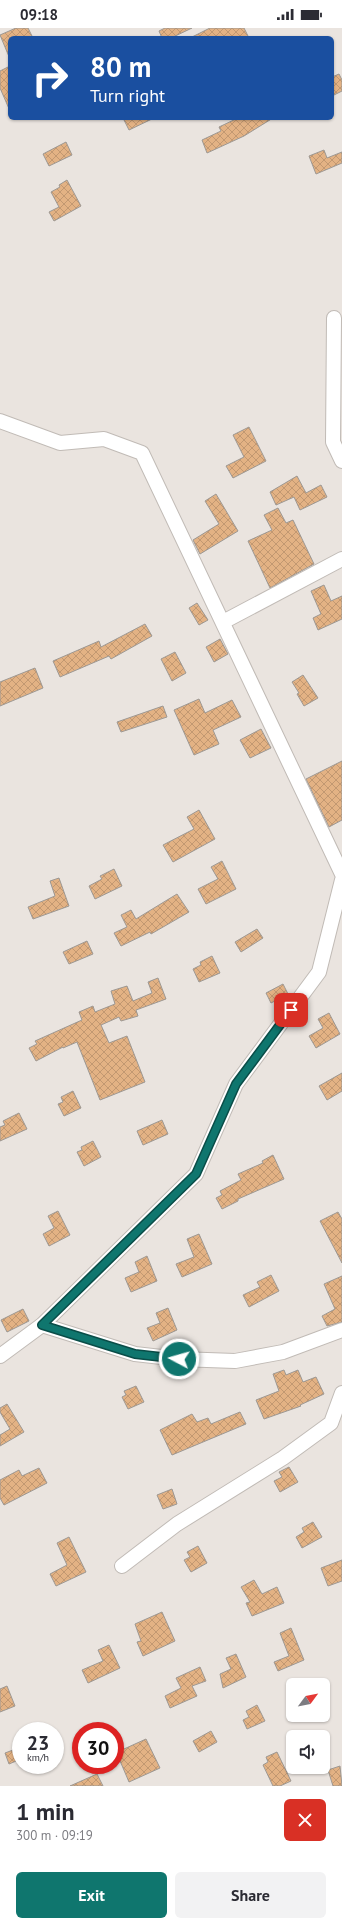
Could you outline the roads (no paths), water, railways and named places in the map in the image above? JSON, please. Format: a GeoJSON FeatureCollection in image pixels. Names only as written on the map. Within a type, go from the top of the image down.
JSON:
{"type":"FeatureCollection","features":[{"type":"Feature","properties":{"kind":"street"},"geometry":{"type":"LineString","coordinates":[[334,318],[333,442],[342,461]]}},
{"type":"Feature","properties":{"kind":"street"},"geometry":{"type":"LineString","coordinates":[[0,421],[60,443],[104,439],[142,454],[342,874]]}},
{"type":"Feature","properties":{"kind":"street"},"geometry":{"type":"LineString","coordinates":[[223,622],[342,559]]}},
{"type":"Feature","properties":{"kind":"street"},"geometry":{"type":"LineString","coordinates":[[0,1356],[42,1325],[196,1174],[236,1084],[319,972],[342,880]]}},
{"type":"Feature","properties":{"kind":"street"},"geometry":{"type":"LineString","coordinates":[[42,1325],[135,1354],[179,1359],[235,1361],[283,1352],[342,1330]]}},
{"type":"Feature","properties":{"kind":"street"},"geometry":{"type":"LineString","coordinates":[[122,1566],[177,1524],[283,1458],[331,1423],[342,1393]]}}]}
